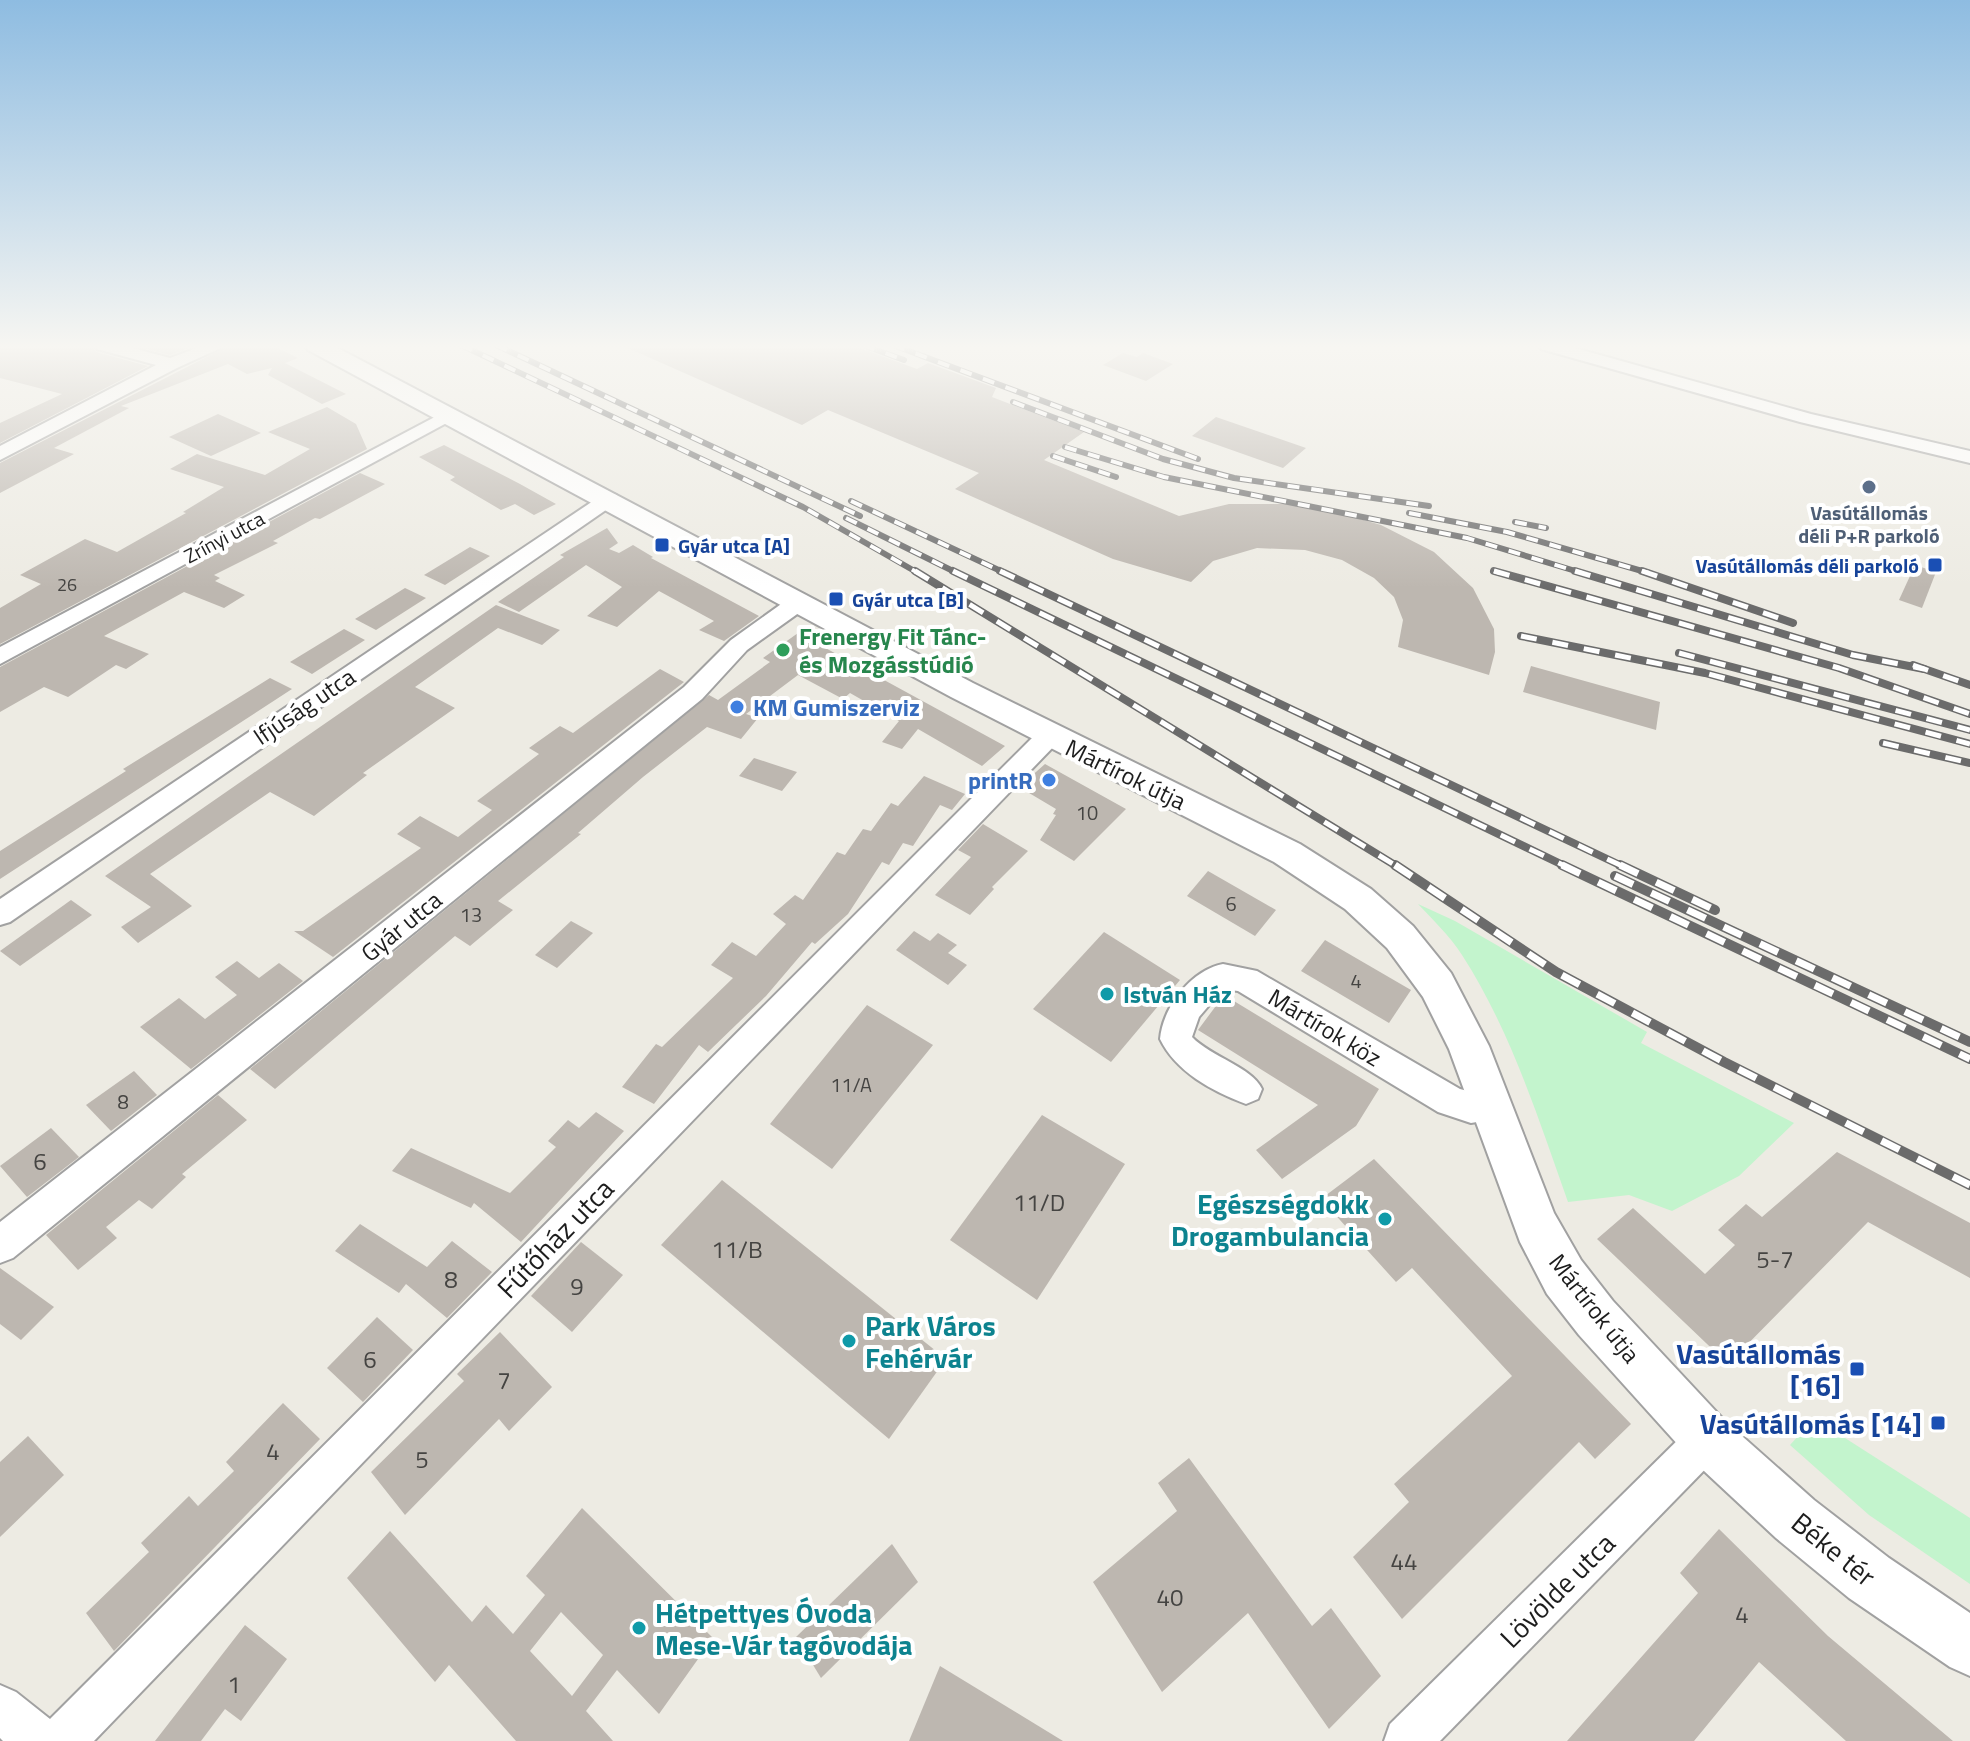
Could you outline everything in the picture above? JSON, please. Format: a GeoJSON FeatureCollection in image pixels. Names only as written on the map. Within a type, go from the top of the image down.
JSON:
{"type":"FeatureCollection","features":[{"type":"Feature","properties":{"kind":"street"},"geometry":{"type":"LineString","coordinates":[[0,454],[53,426]]}},
{"type":"Feature","properties":{"kind":"street","name":"Zrínyi utca"},"geometry":{"type":"LineString","coordinates":[[0,657],[427,426]]}},
{"type":"Feature","properties":{"kind":"street","name":"Mártírok útja"},"geometry":{"type":"LineString","coordinates":[[470,426],[1049,736],[1287,853],[1358,899],[1400,937],[1437,985],[1469,1046],[1494,1106],[1536,1226],[1564,1277],[1596,1318],[1707,1439]]}},
{"type":"Feature","properties":{"kind":"street"},"geometry":{"type":"LineString","coordinates":[[1841,426],[1970,457]]}},
{"type":"Feature","properties":{"kind":"street","name":"Ifjúság utca"},"geometry":{"type":"LineString","coordinates":[[0,914],[609,499]]}},
{"type":"Feature","properties":{"kind":"street","name":"Gyár utca"},"geometry":{"type":"LineString","coordinates":[[0,1245],[693,693],[739,645],[799,602]]}},
{"type":"Feature","properties":{"kind":"street","name":"Fűtőház utca"},"geometry":{"type":"LineString","coordinates":[[61,1741],[1049,736]]}},
{"type":"Feature","properties":{"kind":"street","name":"Mártírok köz"},"geometry":{"type":"LineString","coordinates":[[1246,1089],[1186,1054],[1176,1040],[1177,1025],[1209,981],[1227,975],[1246,980],[1450,1101],[1471,1108],[1494,1106]]}},
{"type":"Feature","properties":{"kind":"street","name":"Béke tér"},"geometry":{"type":"LineString","coordinates":[[1707,1439],[1795,1519],[1948,1634]]}},
{"type":"Feature","properties":{"kind":"street","name":"Lövölde utca"},"geometry":{"type":"LineString","coordinates":[[1407,1741],[1707,1439]]}},
{"type":"Feature","properties":{"kind":"street"},"geometry":{"type":"LineString","coordinates":[[1948,1634],[1970,1664]]}},
{"type":"Feature","properties":{"kind":"street"},"geometry":{"type":"LineString","coordinates":[[0,1708],[39,1741]]}},
{"type":"Feature","properties":{"kind":"green space"},"geometry":{"type":"Polygon","coordinates":[[[1418,904],[1455,921],[1647,1032],[1641,1043],[1794,1123],[1739,1176],[1672,1211],[1629,1195],[1568,1202],[1522,1076],[1495,1014],[1457,948],[1418,904]]]}},
{"type":"Feature","properties":{"kind":"green space"},"geometry":{"type":"Polygon","coordinates":[[[1816,1431],[1845,1438],[1970,1518],[1970,1584],[1869,1515],[1790,1445],[1801,1433],[1816,1431]]]}},
{"type":"Feature","properties":{"kind":"building"},"geometry":{"type":"Polygon","coordinates":[[[0,426],[32,426],[0,443],[0,426]]]}},
{"type":"Feature","properties":{"kind":"building"},"geometry":{"type":"Polygon","coordinates":[[[72,426],[95,426],[54,448],[74,454],[0,493],[0,463],[72,426]]]}},
{"type":"Feature","properties":{"kind":"building"},"geometry":{"type":"Polygon","coordinates":[[[192,426],[246,426],[261,433],[211,456],[169,437],[192,426]]]}},
{"type":"Feature","properties":{"kind":"building"},"geometry":{"type":"Polygon","coordinates":[[[282,426],[357,426],[367,449],[0,644],[0,608],[41,584],[20,575],[85,539],[117,552],[186,513],[183,512],[224,487],[170,469],[197,454],[265,475],[310,449],[268,432],[282,426]]]}},
{"type":"Feature","properties":{"kind":"building"},"geometry":{"type":"Polygon","coordinates":[[[867,426],[1069,426],[1084,432],[1044,460],[1179,516],[1229,504],[1289,504],[1322,508],[1381,525],[1434,552],[1473,588],[1494,629],[1495,652],[1489,675],[1398,647],[1403,620],[1394,597],[1374,578],[1342,560],[1305,550],[1257,548],[1213,561],[1191,582],[1113,559],[955,489],[979,473],[867,426]]]}},
{"type":"Feature","properties":{"kind":"building"},"geometry":{"type":"Polygon","coordinates":[[[1204,426],[1243,426],[1306,448],[1283,468],[1192,436],[1204,426]]]}},
{"type":"Feature","properties":{"kind":"building"},"geometry":{"type":"Polygon","coordinates":[[[444,445],[556,504],[534,515],[515,504],[501,510],[450,480],[455,477],[419,457],[444,445]]]}},
{"type":"Feature","properties":{"kind":"building"},"geometry":{"type":"Polygon","coordinates":[[[360,473],[385,484],[320,519],[315,518],[273,541],[278,543],[214,575],[220,578],[215,581],[245,595],[224,608],[184,592],[104,636],[149,654],[126,669],[116,665],[68,697],[44,687],[0,712],[0,667],[360,473]]]}},
{"type":"Feature","properties":{"kind":"building"},"geometry":{"type":"Polygon","coordinates":[[[607,528],[618,543],[609,549],[619,553],[633,545],[651,558],[759,616],[724,641],[699,630],[714,621],[659,591],[617,627],[587,616],[622,587],[586,565],[519,612],[498,602],[564,557],[560,555],[607,528]]]}},
{"type":"Feature","properties":{"kind":"building"},"geometry":{"type":"Polygon","coordinates":[[[470,547],[490,556],[445,585],[424,575],[470,547]]]}},
{"type":"Feature","properties":{"kind":"building"},"geometry":{"type":"Polygon","coordinates":[[[1915,565],[1936,572],[1922,608],[1899,600],[1915,565]]]}},
{"type":"Feature","properties":{"kind":"building"},"geometry":{"type":"Polygon","coordinates":[[[405,588],[426,598],[376,630],[355,619],[405,588]]]}},
{"type":"Feature","properties":{"kind":"building"},"geometry":{"type":"Polygon","coordinates":[[[496,605],[560,630],[542,645],[498,628],[415,687],[455,708],[363,773],[367,775],[314,816],[270,792],[150,874],[192,906],[138,943],[121,927],[151,907],[105,876],[496,605]]]}},
{"type":"Feature","properties":{"kind":"building"},"geometry":{"type":"Polygon","coordinates":[[[344,629],[365,640],[312,674],[290,662],[344,629]]]}},
{"type":"Feature","properties":{"kind":"building"},"geometry":{"type":"Polygon","coordinates":[[[798,633],[1005,746],[982,766],[918,729],[902,749],[882,742],[899,721],[850,693],[843,699],[798,675],[746,714],[758,718],[741,739],[707,727],[643,777],[578,833],[581,834],[498,901],[513,910],[470,946],[455,936],[275,1089],[250,1069],[709,695],[718,700],[770,662],[763,658],[798,633]]]}},
{"type":"Feature","properties":{"kind":"building"},"geometry":{"type":"Polygon","coordinates":[[[1531,666],[1660,702],[1656,730],[1523,692],[1531,666]]]}},
{"type":"Feature","properties":{"kind":"building"},"geometry":{"type":"Polygon","coordinates":[[[660,669],[684,682],[333,957],[294,931],[303,931],[421,848],[397,834],[420,816],[458,837],[492,810],[477,801],[539,754],[529,748],[560,726],[573,733],[660,669]]]}},
{"type":"Feature","properties":{"kind":"building"},"geometry":{"type":"Polygon","coordinates":[[[270,678],[292,689],[0,879],[0,851],[126,771],[123,769],[270,678]]]}},
{"type":"Feature","properties":{"kind":"building"},"geometry":{"type":"Polygon","coordinates":[[[754,758],[797,772],[782,791],[739,776],[754,758]]]}},
{"type":"Feature","properties":{"kind":"building"},"geometry":{"type":"Polygon","coordinates":[[[1045,764],[1126,809],[1074,861],[1040,840],[1056,815],[1053,814],[1056,809],[1019,787],[1045,764]]]}},
{"type":"Feature","properties":{"kind":"building"},"geometry":{"type":"Polygon","coordinates":[[[924,776],[965,794],[952,810],[940,805],[913,846],[903,843],[889,865],[882,862],[848,914],[815,944],[812,942],[766,996],[708,1052],[699,1045],[654,1104],[622,1087],[656,1044],[662,1047],[733,978],[711,965],[732,942],[756,956],[786,924],[773,914],[795,895],[803,900],[837,852],[845,855],[863,829],[871,831],[891,803],[898,806],[924,776]]]}},
{"type":"Feature","properties":{"kind":"building"},"geometry":{"type":"Polygon","coordinates":[[[983,824],[1028,851],[992,887],[994,889],[970,915],[935,895],[971,857],[958,850],[983,824]]]}},
{"type":"Feature","properties":{"kind":"building"},"geometry":{"type":"Polygon","coordinates":[[[1208,871],[1276,910],[1255,936],[1187,896],[1208,871]]]}},
{"type":"Feature","properties":{"kind":"building"},"geometry":{"type":"Polygon","coordinates":[[[71,900],[92,915],[20,966],[0,951],[71,900]]]}},
{"type":"Feature","properties":{"kind":"building"},"geometry":{"type":"Polygon","coordinates":[[[571,921],[593,933],[557,968],[535,955],[571,921]]]}},
{"type":"Feature","properties":{"kind":"building"},"geometry":{"type":"Polygon","coordinates":[[[914,931],[930,941],[938,933],[957,945],[948,953],[967,965],[948,985],[896,950],[914,931]]]}},
{"type":"Feature","properties":{"kind":"building","name":"István Ház"},"geometry":{"type":"Polygon","coordinates":[[[1104,932],[1180,980],[1111,1062],[1033,1009],[1104,932]]]}},
{"type":"Feature","properties":{"kind":"building"},"geometry":{"type":"Polygon","coordinates":[[[1325,940],[1411,990],[1389,1023],[1301,971],[1325,940]]]}},
{"type":"Feature","properties":{"kind":"building"},"geometry":{"type":"Polygon","coordinates":[[[237,961],[259,978],[279,963],[303,981],[191,1069],[140,1027],[179,998],[205,1019],[237,995],[215,977],[237,961]]]}},
{"type":"Feature","properties":{"kind":"building"},"geometry":{"type":"Polygon","coordinates":[[[1224,995],[1379,1089],[1356,1126],[1282,1179],[1256,1150],[1318,1105],[1198,1030],[1224,995]]]}},
{"type":"Feature","properties":{"kind":"building"},"geometry":{"type":"Polygon","coordinates":[[[867,1005],[933,1045],[832,1169],[770,1124],[867,1005]]]}},
{"type":"Feature","properties":{"kind":"building"},"geometry":{"type":"Polygon","coordinates":[[[134,1071],[157,1095],[111,1131],[86,1105],[134,1071]]]}},
{"type":"Feature","properties":{"kind":"building"},"geometry":{"type":"Polygon","coordinates":[[[218,1095],[247,1120],[182,1174],[186,1177],[152,1209],[139,1200],[106,1227],[117,1238],[78,1270],[46,1235],[218,1095]]]}},
{"type":"Feature","properties":{"kind":"building"},"geometry":{"type":"Polygon","coordinates":[[[596,1112],[624,1131],[521,1242],[474,1203],[471,1208],[392,1171],[411,1148],[510,1193],[556,1147],[548,1141],[568,1120],[579,1128],[596,1112]]]}},
{"type":"Feature","properties":{"kind":"building","name":"Park Város Fehérvár"},"geometry":{"type":"Polygon","coordinates":[[[1042,1115],[1125,1164],[1037,1300],[950,1240],[1042,1115]]]}},
{"type":"Feature","properties":{"kind":"building"},"geometry":{"type":"Polygon","coordinates":[[[51,1128],[79,1157],[27,1197],[0,1166],[51,1128]]]}},
{"type":"Feature","properties":{"kind":"building"},"geometry":{"type":"Polygon","coordinates":[[[1837,1152],[1970,1223],[1970,1278],[1868,1222],[1728,1364],[1597,1239],[1633,1208],[1705,1274],[1735,1245],[1718,1230],[1746,1204],[1762,1217],[1837,1152]]]}},
{"type":"Feature","properties":{"kind":"building"},"geometry":{"type":"Polygon","coordinates":[[[1374,1159],[1631,1424],[1595,1459],[1579,1442],[1402,1619],[1353,1557],[1409,1502],[1394,1484],[1512,1376],[1412,1268],[1396,1282],[1321,1199],[1374,1159]]]}},
{"type":"Feature","properties":{"kind":"building","name":"Park Város Fehérvár"},"geometry":{"type":"Polygon","coordinates":[[[722,1180],[946,1359],[889,1439],[661,1245],[722,1180]]]}},
{"type":"Feature","properties":{"kind":"building"},"geometry":{"type":"Polygon","coordinates":[[[360,1224],[427,1267],[452,1241],[492,1272],[447,1318],[406,1284],[399,1293],[335,1251],[360,1224]]]}},
{"type":"Feature","properties":{"kind":"building"},"geometry":{"type":"Polygon","coordinates":[[[581,1242],[623,1275],[572,1332],[531,1296],[581,1242]]]}},
{"type":"Feature","properties":{"kind":"building"},"geometry":{"type":"Polygon","coordinates":[[[0,1268],[54,1307],[21,1340],[0,1324],[0,1268]]]}},
{"type":"Feature","properties":{"kind":"building"},"geometry":{"type":"Polygon","coordinates":[[[377,1317],[413,1350],[363,1402],[327,1368],[377,1317]]]}},
{"type":"Feature","properties":{"kind":"building"},"geometry":{"type":"Polygon","coordinates":[[[500,1332],[552,1387],[509,1431],[499,1419],[405,1515],[371,1472],[464,1381],[457,1374],[500,1332]]]}},
{"type":"Feature","properties":{"kind":"building"},"geometry":{"type":"Polygon","coordinates":[[[283,1403],[320,1439],[114,1651],[86,1613],[149,1552],[141,1543],[189,1496],[198,1506],[234,1471],[226,1462],[283,1403]]]}},
{"type":"Feature","properties":{"kind":"building"},"geometry":{"type":"Polygon","coordinates":[[[28,1436],[64,1475],[0,1537],[0,1462],[28,1436]]]}},
{"type":"Feature","properties":{"kind":"building"},"geometry":{"type":"Polygon","coordinates":[[[1189,1458],[1312,1626],[1331,1608],[1381,1676],[1329,1729],[1248,1613],[1162,1692],[1093,1582],[1177,1511],[1158,1483],[1189,1458]]]}},
{"type":"Feature","properties":{"kind":"building","name":"Hétpettyes Óvoda Mese-Vár tagóvodája"},"geometry":{"type":"Polygon","coordinates":[[[582,1508],[713,1638],[659,1714],[617,1670],[586,1711],[613,1741],[516,1741],[449,1665],[435,1682],[347,1578],[390,1531],[472,1622],[486,1605],[513,1634],[545,1595],[526,1576],[582,1508]],[[561,1612],[530,1651],[572,1696],[603,1655],[561,1612]]]}},
{"type":"Feature","properties":{"kind":"building"},"geometry":{"type":"Polygon","coordinates":[[[1719,1529],[1828,1636],[1953,1741],[1846,1741],[1759,1662],[1694,1741],[1567,1741],[1698,1593],[1680,1573],[1719,1529]]]}},
{"type":"Feature","properties":{"kind":"building"},"geometry":{"type":"Polygon","coordinates":[[[892,1544],[918,1582],[821,1678],[796,1637],[892,1544]]]}},
{"type":"Feature","properties":{"kind":"building"},"geometry":{"type":"Polygon","coordinates":[[[245,1625],[287,1659],[241,1721],[225,1709],[201,1741],[155,1741],[245,1625]]]}},
{"type":"Feature","properties":{"kind":"building"},"geometry":{"type":"Polygon","coordinates":[[[940,1666],[1063,1741],[909,1741],[940,1666]]]}},
{"type":"Feature","properties":{"kind":"railway"},"geometry":{"type":"LineString","coordinates":[[633,426],[803,507],[918,573]]}},
{"type":"Feature","properties":{"kind":"railway"},"geometry":{"type":"LineString","coordinates":[[669,426],[860,516]]}},
{"type":"Feature","properties":{"kind":"railway"},"geometry":{"type":"LineString","coordinates":[[1077,426],[1163,459],[1234,478],[1429,506]]}},
{"type":"Feature","properties":{"kind":"railway"},"geometry":{"type":"LineString","coordinates":[[1110,426],[1198,459]]}},
{"type":"Feature","properties":{"kind":"railway"},"geometry":{"type":"LineString","coordinates":[[1065,447],[1164,477],[1467,538],[1582,573]]}},
{"type":"Feature","properties":{"kind":"railway"},"geometry":{"type":"LineString","coordinates":[[1053,456],[1116,477]]}},
{"type":"Feature","properties":{"kind":"railway"},"geometry":{"type":"LineString","coordinates":[[851,501],[1005,573]]}},
{"type":"Feature","properties":{"kind":"railway"},"geometry":{"type":"LineString","coordinates":[[1409,513],[1507,532],[1649,573]]}},
{"type":"Feature","properties":{"kind":"railway"},"geometry":{"type":"LineString","coordinates":[[846,518],[957,573]]}},
{"type":"Feature","properties":{"kind":"railway"},"geometry":{"type":"LineString","coordinates":[[1515,522],[1546,528]]}},
{"type":"Feature","properties":{"kind":"railway"},"geometry":{"type":"LineString","coordinates":[[915,571],[1398,867]]}},
{"type":"Feature","properties":{"kind":"railway"},"geometry":{"type":"LineString","coordinates":[[953,571],[1567,867]]}},
{"type":"Feature","properties":{"kind":"railway"},"geometry":{"type":"LineString","coordinates":[[1000,571],[1624,867]]}},
{"type":"Feature","properties":{"kind":"railway"},"geometry":{"type":"LineString","coordinates":[[1500,573],[1494,571],[1839,668],[1970,714]]}},
{"type":"Feature","properties":{"kind":"railway"},"geometry":{"type":"LineString","coordinates":[[1575,571],[1853,655],[1924,669]]}},
{"type":"Feature","properties":{"kind":"railway"},"geometry":{"type":"LineString","coordinates":[[1642,571],[1793,623]]}},
{"type":"Feature","properties":{"kind":"railway"},"geometry":{"type":"LineString","coordinates":[[1521,636],[1705,673],[1970,744]]}},
{"type":"Feature","properties":{"kind":"railway"},"geometry":{"type":"LineString","coordinates":[[1679,653],[1970,730]]}},
{"type":"Feature","properties":{"kind":"railway"},"geometry":{"type":"LineString","coordinates":[[1913,665],[1970,685]]}},
{"type":"Feature","properties":{"kind":"railway"},"geometry":{"type":"LineString","coordinates":[[1883,743],[1970,763]]}},
{"type":"Feature","properties":{"kind":"railway"},"geometry":{"type":"LineString","coordinates":[[1395,865],[1556,972],[1724,1062],[1970,1185]]}},
{"type":"Feature","properties":{"kind":"railway"},"geometry":{"type":"LineString","coordinates":[[1562,865],[1970,1059]]}},
{"type":"Feature","properties":{"kind":"railway"},"geometry":{"type":"LineString","coordinates":[[1620,865],[1715,910]]}},
{"type":"Feature","properties":{"kind":"railway"},"geometry":{"type":"LineString","coordinates":[[1615,876],[1970,1042]]}},
{"type":"Feature","properties":{"kind":"place","name":"Vasútállomás déli P+R parkoló"},"geometry":{"type":"Point","coordinates":[1869,487]}},
{"type":"Feature","properties":{"kind":"place","name":"Gyár utca [A]"},"geometry":{"type":"Point","coordinates":[662,545]}},
{"type":"Feature","properties":{"kind":"place","name":"Vasútállomás déli parkoló"},"geometry":{"type":"Point","coordinates":[1935,565]}},
{"type":"Feature","properties":{"kind":"place","name":"Gyár utca [B]"},"geometry":{"type":"Point","coordinates":[836,599]}},
{"type":"Feature","properties":{"kind":"place","name":"Frenergy Fit Tánc- és Mozgásstúdió"},"geometry":{"type":"Point","coordinates":[783,650]}},
{"type":"Feature","properties":{"kind":"place","name":"KM Gumiszerviz"},"geometry":{"type":"Point","coordinates":[737,707]}},
{"type":"Feature","properties":{"kind":"place","name":"printR"},"geometry":{"type":"Point","coordinates":[1049,780]}},
{"type":"Feature","properties":{"kind":"place","name":"István Ház"},"geometry":{"type":"Point","coordinates":[1107,994]}},
{"type":"Feature","properties":{"kind":"place","name":"Egészségdokk Drogambulancia"},"geometry":{"type":"Point","coordinates":[1385,1219]}},
{"type":"Feature","properties":{"kind":"place","name":"Park Város Fehérvár"},"geometry":{"type":"Point","coordinates":[849,1341]}},
{"type":"Feature","properties":{"kind":"place","name":"Vasútállomás [16]"},"geometry":{"type":"Point","coordinates":[1857,1369]}},
{"type":"Feature","properties":{"kind":"place","name":"Vasútállomás [14]"},"geometry":{"type":"Point","coordinates":[1938,1423]}},
{"type":"Feature","properties":{"kind":"place","name":"Hétpettyes Óvoda Mese-Vár tagóvodája"},"geometry":{"type":"Point","coordinates":[639,1628]}}]}
